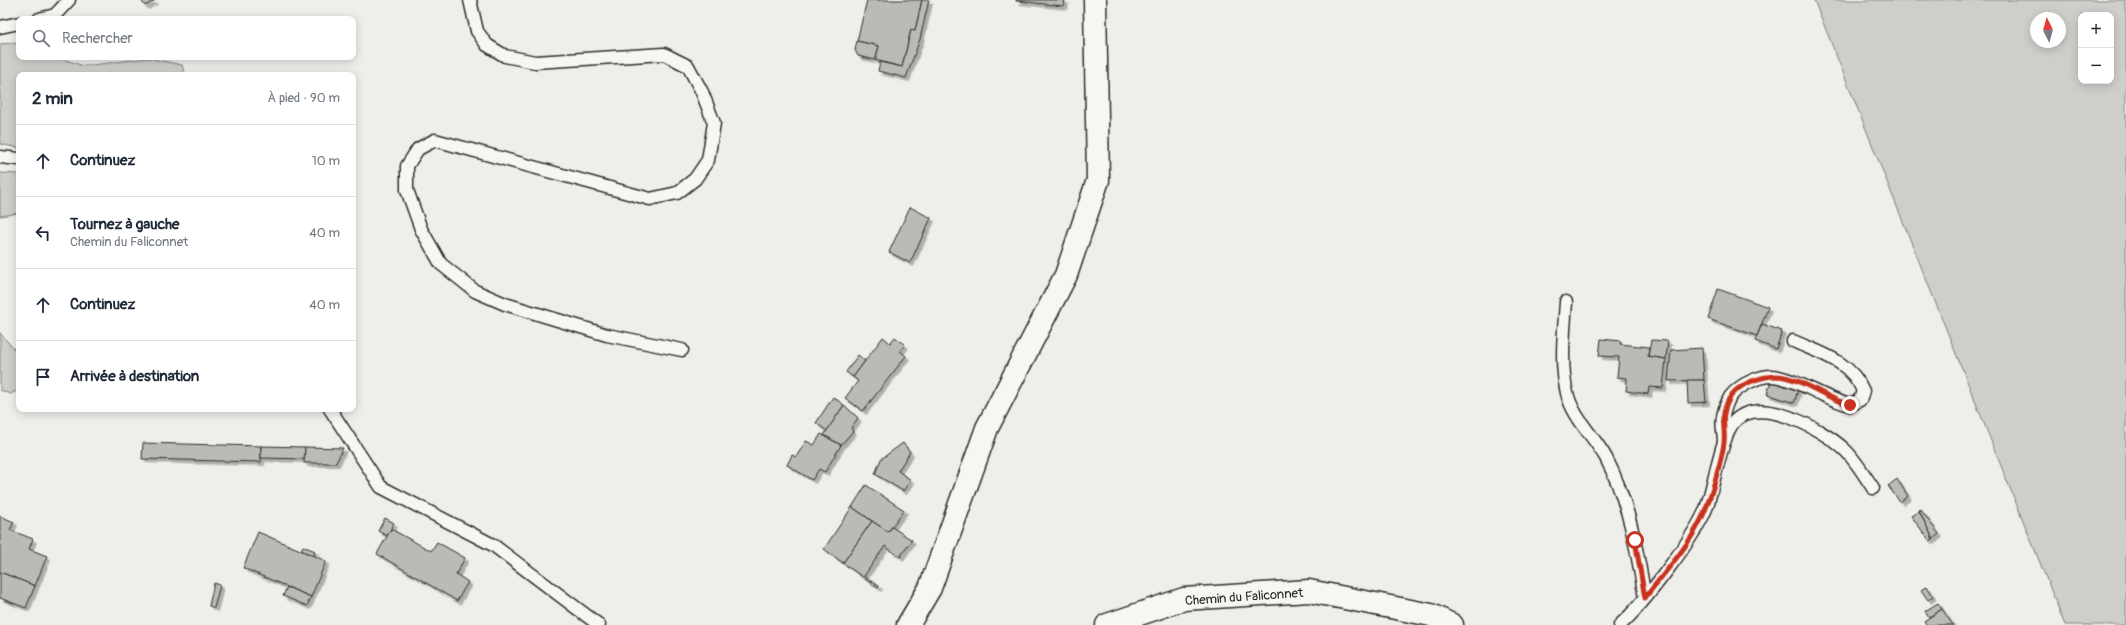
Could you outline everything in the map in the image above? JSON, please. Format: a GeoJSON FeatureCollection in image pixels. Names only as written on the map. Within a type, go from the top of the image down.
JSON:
{"type":"FeatureCollection","features":[{"type":"Feature","properties":{"kind":"street"},"geometry":{"type":"LineString","coordinates":[[908,625],[930,588],[988,428],[1066,275],[1098,180],[1096,2]]}},
{"type":"Feature","properties":{"kind":"street","name":"Chemin du Faliconnet"},"geometry":{"type":"LineString","coordinates":[[1107,625],[1184,599],[1308,591],[1431,615],[1452,625]]}},
{"type":"Feature","properties":{"kind":"lane"},"geometry":{"type":"LineString","coordinates":[[51,16],[55,15],[69,0]]}},
{"type":"Feature","properties":{"kind":"lane"},"geometry":{"type":"LineString","coordinates":[[470,0],[477,31],[487,45],[505,56],[535,62],[664,54],[688,66],[702,92],[714,123],[708,160],[695,179],[677,194],[650,199],[435,140],[418,149],[407,166],[407,190],[421,230],[441,264],[475,292],[505,304],[607,335],[682,350]]}},
{"type":"Feature","properties":{"kind":"lane"},"geometry":{"type":"LineString","coordinates":[[0,27],[16,24]]}},
{"type":"Feature","properties":{"kind":"lane"},"geometry":{"type":"LineString","coordinates":[[0,156],[16,159]]}},
{"type":"Feature","properties":{"kind":"lane"},"geometry":{"type":"LineString","coordinates":[[1566,302],[1563,360],[1568,394],[1580,420],[1605,458],[1622,494],[1635,540],[1645,598]]}},
{"type":"Feature","properties":{"kind":"lane"},"geometry":{"type":"LineString","coordinates":[[1724,443],[1722,419],[1730,398],[1740,387],[1758,379],[1777,376],[1802,384],[1838,402],[1850,405],[1860,400],[1863,391],[1859,380],[1850,370],[1836,361],[1793,341]]}},
{"type":"Feature","properties":{"kind":"lane"},"geometry":{"type":"LineString","coordinates":[[1620,625],[1645,598],[1690,537],[1706,508],[1724,443],[1733,422],[1750,412],[1767,410],[1796,420],[1829,436],[1846,451],[1873,488]]}},
{"type":"Feature","properties":{"kind":"lane"},"geometry":{"type":"LineString","coordinates":[[332,412],[381,487],[493,545],[599,625]]}},
{"type":"Feature","properties":{"kind":"shaded area"},"geometry":{"type":"Polygon","coordinates":[[[1814,0],[2126,0],[2126,625],[2065,625],[1814,0]]]}},
{"type":"Feature","properties":{"kind":"shaded area"},"geometry":{"type":"Polygon","coordinates":[[[0,44],[16,44],[16,60],[65,60],[84,66],[132,60],[158,60],[182,65],[184,72],[16,72],[16,147],[0,144],[0,44]]]}},
{"type":"Feature","properties":{"kind":"shaded area"},"geometry":{"type":"Polygon","coordinates":[[[0,173],[16,174],[16,213],[0,216],[0,173]]]}},
{"type":"Feature","properties":{"kind":"shaded area"},"geometry":{"type":"Polygon","coordinates":[[[0,333],[16,352],[16,391],[10,394],[0,390],[0,333]]]}},
{"type":"Feature","properties":{"kind":"building"},"geometry":{"type":"Polygon","coordinates":[[[141,0],[155,0],[145,6],[141,0]]]}},
{"type":"Feature","properties":{"kind":"building"},"geometry":{"type":"Polygon","coordinates":[[[867,0],[922,0],[915,31],[911,30],[902,67],[875,60],[879,46],[857,41],[867,0]]]}},
{"type":"Feature","properties":{"kind":"building"},"geometry":{"type":"Polygon","coordinates":[[[922,0],[929,0],[920,39],[906,78],[878,71],[880,62],[902,67],[911,30],[915,31],[922,0]]]}},
{"type":"Feature","properties":{"kind":"building"},"geometry":{"type":"Polygon","coordinates":[[[1016,0],[1065,0],[1064,6],[1016,1],[1016,0]]]}},
{"type":"Feature","properties":{"kind":"building"},"geometry":{"type":"Polygon","coordinates":[[[857,41],[879,46],[875,60],[858,56],[855,50],[857,41]]]}},
{"type":"Feature","properties":{"kind":"building"},"geometry":{"type":"Polygon","coordinates":[[[910,207],[931,218],[910,263],[889,252],[910,207]]]}},
{"type":"Feature","properties":{"kind":"building"},"geometry":{"type":"Polygon","coordinates":[[[1718,289],[1768,307],[1757,336],[1708,319],[1718,289]]]}},
{"type":"Feature","properties":{"kind":"building"},"geometry":{"type":"Polygon","coordinates":[[[1762,324],[1782,331],[1776,349],[1755,341],[1762,324]]]}},
{"type":"Feature","properties":{"kind":"building"},"geometry":{"type":"Polygon","coordinates":[[[883,337],[890,343],[895,337],[905,345],[900,351],[906,356],[863,411],[845,398],[858,381],[853,377],[883,337]]]}},
{"type":"Feature","properties":{"kind":"building"},"geometry":{"type":"Polygon","coordinates":[[[1601,339],[1621,341],[1620,344],[1649,347],[1648,356],[1666,359],[1663,388],[1649,387],[1648,394],[1626,391],[1627,378],[1617,377],[1619,357],[1599,356],[1601,339]]]}},
{"type":"Feature","properties":{"kind":"building"},"geometry":{"type":"Polygon","coordinates":[[[1651,340],[1668,341],[1666,359],[1648,356],[1651,340]]]}},
{"type":"Feature","properties":{"kind":"building"},"geometry":{"type":"Polygon","coordinates":[[[1702,348],[1704,380],[1668,381],[1671,350],[1702,348]]]}},
{"type":"Feature","properties":{"kind":"building"},"geometry":{"type":"Polygon","coordinates":[[[858,355],[865,361],[853,377],[846,372],[858,355]]]}},
{"type":"Feature","properties":{"kind":"building"},"geometry":{"type":"Polygon","coordinates":[[[1687,380],[1704,380],[1706,402],[1688,403],[1687,380]]]}},
{"type":"Feature","properties":{"kind":"building"},"geometry":{"type":"Polygon","coordinates":[[[1771,381],[1798,390],[1794,403],[1767,394],[1771,381]]]}},
{"type":"Feature","properties":{"kind":"building"},"geometry":{"type":"Polygon","coordinates":[[[833,397],[844,405],[827,431],[816,423],[833,397]]]}},
{"type":"Feature","properties":{"kind":"building"},"geometry":{"type":"Polygon","coordinates":[[[844,405],[858,418],[851,428],[853,431],[841,445],[824,435],[844,405]]]}},
{"type":"Feature","properties":{"kind":"building"},"geometry":{"type":"Polygon","coordinates":[[[821,434],[841,445],[825,472],[819,469],[812,480],[787,465],[792,455],[796,457],[806,441],[814,445],[821,434]]]}},
{"type":"Feature","properties":{"kind":"building"},"geometry":{"type":"Polygon","coordinates":[[[143,443],[261,446],[261,462],[142,459],[143,443]]]}},
{"type":"Feature","properties":{"kind":"building"},"geometry":{"type":"Polygon","coordinates":[[[903,443],[910,452],[898,471],[911,480],[903,491],[875,474],[881,459],[903,443]]]}},
{"type":"Feature","properties":{"kind":"building"},"geometry":{"type":"Polygon","coordinates":[[[261,446],[305,447],[305,459],[261,458],[261,446]]]}},
{"type":"Feature","properties":{"kind":"building"},"geometry":{"type":"Polygon","coordinates":[[[305,447],[343,448],[336,463],[304,463],[305,447]]]}},
{"type":"Feature","properties":{"kind":"building"},"geometry":{"type":"Polygon","coordinates":[[[1897,479],[1908,496],[1900,502],[1888,486],[1897,479]]]}},
{"type":"Feature","properties":{"kind":"building"},"geometry":{"type":"Polygon","coordinates":[[[866,485],[904,510],[888,532],[852,507],[866,485]]]}},
{"type":"Feature","properties":{"kind":"building"},"geometry":{"type":"Polygon","coordinates":[[[852,507],[872,521],[843,563],[824,549],[852,507]]]}},
{"type":"Feature","properties":{"kind":"building"},"geometry":{"type":"Polygon","coordinates":[[[1920,509],[1939,534],[1933,539],[1919,511],[1920,509]]]}},
{"type":"Feature","properties":{"kind":"building"},"geometry":{"type":"Polygon","coordinates":[[[1919,511],[1933,539],[1930,541],[1911,516],[1919,511]]]}},
{"type":"Feature","properties":{"kind":"building"},"geometry":{"type":"Polygon","coordinates":[[[0,516],[14,522],[10,530],[33,539],[29,549],[47,556],[35,586],[0,572],[0,516]]]}},
{"type":"Feature","properties":{"kind":"building"},"geometry":{"type":"Polygon","coordinates":[[[385,518],[394,523],[387,536],[378,531],[385,518]]]}},
{"type":"Feature","properties":{"kind":"building"},"geometry":{"type":"Polygon","coordinates":[[[872,521],[888,532],[892,527],[912,540],[900,557],[885,546],[864,576],[879,586],[878,588],[843,563],[872,521]]]}},
{"type":"Feature","properties":{"kind":"building"},"geometry":{"type":"Polygon","coordinates":[[[391,529],[431,551],[437,542],[465,558],[456,574],[468,582],[457,601],[377,554],[391,529]]]}},
{"type":"Feature","properties":{"kind":"building"},"geometry":{"type":"Polygon","coordinates":[[[258,532],[326,561],[311,597],[243,568],[258,532]]]}},
{"type":"Feature","properties":{"kind":"building"},"geometry":{"type":"Polygon","coordinates":[[[303,546],[315,551],[314,556],[301,550],[303,546]]]}},
{"type":"Feature","properties":{"kind":"building"},"geometry":{"type":"Polygon","coordinates":[[[0,572],[35,586],[26,608],[0,598],[0,572]]]}},
{"type":"Feature","properties":{"kind":"building"},"geometry":{"type":"Polygon","coordinates":[[[214,583],[220,585],[214,608],[209,606],[214,583]]]}},
{"type":"Feature","properties":{"kind":"building"},"geometry":{"type":"Polygon","coordinates":[[[1927,586],[1933,596],[1928,600],[1921,590],[1927,586]]]}},
{"type":"Feature","properties":{"kind":"building"},"geometry":{"type":"Polygon","coordinates":[[[287,587],[311,597],[307,606],[283,596],[287,587]]]}},
{"type":"Feature","properties":{"kind":"building"},"geometry":{"type":"Polygon","coordinates":[[[1938,603],[1942,609],[1929,617],[1925,611],[1938,603]]]}},
{"type":"Feature","properties":{"kind":"building"},"geometry":{"type":"Polygon","coordinates":[[[1942,609],[1953,625],[1927,625],[1924,621],[1942,609]]]}},
{"type":"Feature","properties":{"kind":"route"},"geometry":{"type":"LineString","coordinates":[[1635,540],[1645,598],[1690,537],[1706,508],[1724,443],[1722,419],[1730,398],[1740,387],[1758,379],[1777,376],[1802,384],[1838,402],[1850,405]]}}]}
